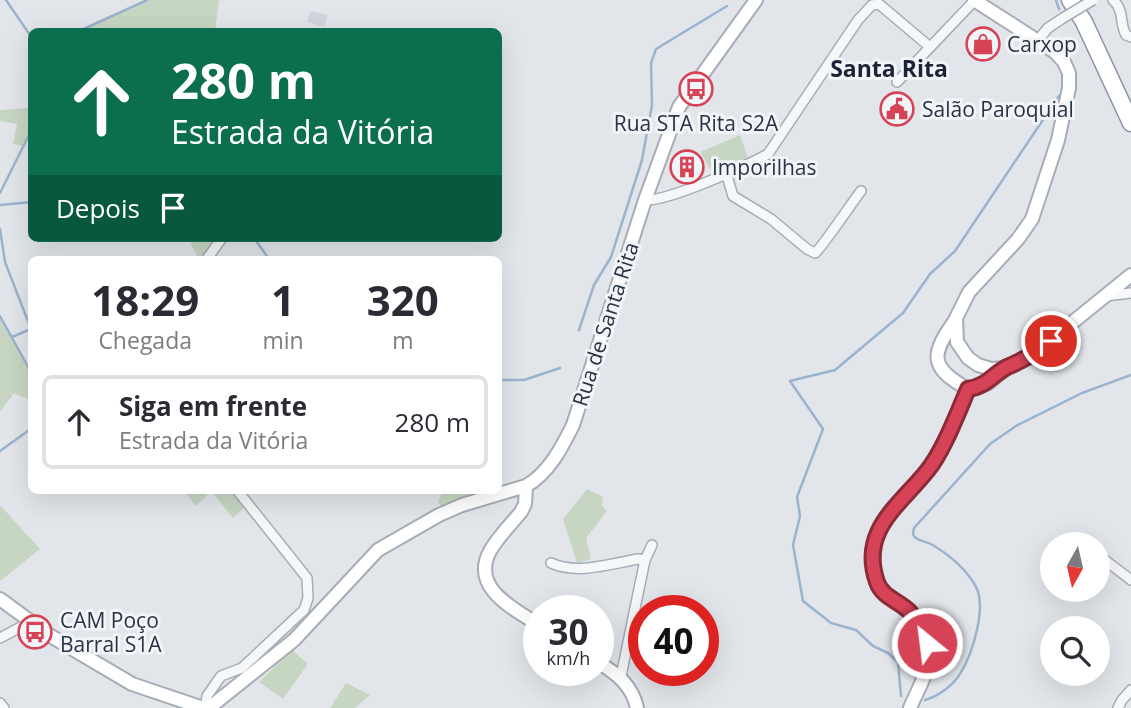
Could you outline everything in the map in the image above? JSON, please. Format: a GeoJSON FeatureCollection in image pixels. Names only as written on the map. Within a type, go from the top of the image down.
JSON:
{"type":"FeatureCollection","features":[{"type":"Feature","properties":{"kind":"highway"},"geometry":{"type":"LineString","coordinates":[[1070,0],[1131,99]]}},
{"type":"Feature","properties":{"kind":"highway"},"geometry":{"type":"LineString","coordinates":[[1082,0],[1131,123]]}},
{"type":"Feature","properties":{"kind":"street","name":"Rua de Santa Rita"},"geometry":{"type":"LineString","coordinates":[[523,614],[493,593],[486,581],[489,552],[521,512],[525,504],[526,486],[548,467],[573,425],[645,200],[678,107],[756,0]]}},
{"type":"Feature","properties":{"kind":"street"},"geometry":{"type":"LineString","coordinates":[[897,82],[975,0],[1055,52],[1068,70],[1069,88],[1058,140],[1032,219],[1018,239],[969,292],[939,345],[937,357],[942,372],[974,387],[988,383],[1006,368],[1031,356],[1130,277]]}},
{"type":"Feature","properties":{"kind":"street"},"geometry":{"type":"LineString","coordinates":[[1037,41],[1048,28],[1093,0]]}},
{"type":"Feature","properties":{"kind":"street"},"geometry":{"type":"LineString","coordinates":[[1114,0],[1122,11],[1124,32],[1131,37]]}},
{"type":"Feature","properties":{"kind":"street"},"geometry":{"type":"LineString","coordinates":[[645,200],[665,198],[750,164],[768,154],[858,20],[872,5],[879,4],[930,47]]}},
{"type":"Feature","properties":{"kind":"street"},"geometry":{"type":"LineString","coordinates":[[726,173],[733,196],[771,219],[815,253],[820,251],[831,230],[861,191]]}},
{"type":"Feature","properties":{"kind":"street"},"geometry":{"type":"LineString","coordinates":[[1106,296],[1131,293]]}},
{"type":"Feature","properties":{"kind":"street"},"geometry":{"type":"LineString","coordinates":[[956,318],[956,335],[962,351],[981,366],[1006,368]]}},
{"type":"Feature","properties":{"kind":"street"},"geometry":{"type":"LineString","coordinates":[[910,708],[926,668],[927,643],[921,625],[907,609],[885,594],[877,584],[873,566],[877,530],[907,492],[928,471],[974,387],[981,366]]}},
{"type":"Feature","properties":{"kind":"street"},"geometry":{"type":"LineString","coordinates":[[502,493],[526,486]]}},
{"type":"Feature","properties":{"kind":"street"},"geometry":{"type":"LineString","coordinates":[[205,708],[207,696],[221,676],[242,668],[304,610],[308,598],[307,578],[240,494]]}},
{"type":"Feature","properties":{"kind":"street"},"geometry":{"type":"LineString","coordinates":[[0,599],[30,622],[132,684],[205,708],[224,698],[294,639],[379,550],[462,505],[499,494]]}},
{"type":"Feature","properties":{"kind":"street"},"geometry":{"type":"LineString","coordinates":[[621,676],[646,560],[652,545]]}},
{"type":"Feature","properties":{"kind":"street"},"geometry":{"type":"LineString","coordinates":[[551,564],[560,568],[578,569],[646,560]]}},
{"type":"Feature","properties":{"kind":"street"},"geometry":{"type":"LineString","coordinates":[[1110,564],[1131,580]]}},
{"type":"Feature","properties":{"kind":"street"},"geometry":{"type":"LineString","coordinates":[[0,638],[30,622]]}},
{"type":"Feature","properties":{"kind":"street"},"geometry":{"type":"LineString","coordinates":[[614,672],[621,676],[634,697],[637,708]]}},
{"type":"Feature","properties":{"kind":"street"},"geometry":{"type":"LineString","coordinates":[[1118,708],[1131,690]]}},
{"type":"Feature","properties":{"kind":"street"},"geometry":{"type":"LineString","coordinates":[[0,703],[4,708]]}},
{"type":"Feature","properties":{"kind":"shaded area"},"geometry":{"type":"Polygon","coordinates":[[[310,11],[328,15],[324,27],[307,22],[310,11]]]}},
{"type":"Feature","properties":{"kind":"green space"},"geometry":{"type":"Polygon","coordinates":[[[149,0],[219,0],[215,28],[86,28],[149,0]]]}},
{"type":"Feature","properties":{"kind":"green space"},"geometry":{"type":"Polygon","coordinates":[[[28,108],[28,137],[24,146],[13,144],[17,124],[0,121],[0,110],[28,108]]]}},
{"type":"Feature","properties":{"kind":"green space"},"geometry":{"type":"Polygon","coordinates":[[[740,135],[749,161],[714,175],[700,152],[740,135]]]}},
{"type":"Feature","properties":{"kind":"green space"},"geometry":{"type":"Polygon","coordinates":[[[190,242],[214,242],[205,256],[197,256],[190,242]]]}},
{"type":"Feature","properties":{"kind":"green space"},"geometry":{"type":"Polygon","coordinates":[[[0,318],[28,368],[28,399],[14,393],[0,412],[0,318]]]}},
{"type":"Feature","properties":{"kind":"green space"},"geometry":{"type":"Polygon","coordinates":[[[587,489],[603,497],[602,506],[607,511],[586,538],[591,559],[577,563],[563,519],[587,489]]]}},
{"type":"Feature","properties":{"kind":"green space"},"geometry":{"type":"Polygon","coordinates":[[[186,494],[208,494],[196,506],[186,494]]]}},
{"type":"Feature","properties":{"kind":"green space"},"geometry":{"type":"Polygon","coordinates":[[[213,494],[240,494],[248,504],[233,518],[213,494]]]}},
{"type":"Feature","properties":{"kind":"green space"},"geometry":{"type":"Polygon","coordinates":[[[441,494],[481,494],[442,507],[438,502],[441,494]]]}},
{"type":"Feature","properties":{"kind":"green space"},"geometry":{"type":"Polygon","coordinates":[[[0,505],[40,549],[0,581],[0,505]]]}},
{"type":"Feature","properties":{"kind":"green space"},"geometry":{"type":"Polygon","coordinates":[[[292,650],[308,664],[283,699],[259,682],[292,650]]]}},
{"type":"Feature","properties":{"kind":"green space"},"geometry":{"type":"Polygon","coordinates":[[[346,683],[370,695],[355,708],[330,708],[346,683]]]}},
{"type":"Feature","properties":{"kind":"waterway"},"geometry":{"type":"LineString","coordinates":[[6,0],[28,32]]}},
{"type":"Feature","properties":{"kind":"waterway"},"geometry":{"type":"LineString","coordinates":[[86,28],[147,0]]}},
{"type":"Feature","properties":{"kind":"waterway"},"geometry":{"type":"LineString","coordinates":[[1056,0],[1059,9]]}},
{"type":"Feature","properties":{"kind":"waterway"},"geometry":{"type":"LineString","coordinates":[[579,330],[594,285],[611,257],[642,160],[652,105],[651,63],[656,49],[727,6]]}},
{"type":"Feature","properties":{"kind":"waterway"},"geometry":{"type":"LineString","coordinates":[[901,696],[898,662],[888,653],[873,646],[856,630],[831,623],[803,601],[793,545],[800,516],[797,497],[823,429],[790,381],[835,370],[903,313],[930,274],[955,251],[1059,96]]}},
{"type":"Feature","properties":{"kind":"waterway"},"geometry":{"type":"LineString","coordinates":[[0,193],[28,137]]}},
{"type":"Feature","properties":{"kind":"waterway"},"geometry":{"type":"LineString","coordinates":[[0,205],[28,202]]}},
{"type":"Feature","properties":{"kind":"waterway"},"geometry":{"type":"LineString","coordinates":[[0,229],[5,262],[28,321]]}},
{"type":"Feature","properties":{"kind":"waterway"},"geometry":{"type":"LineString","coordinates":[[257,242],[267,256]]}},
{"type":"Feature","properties":{"kind":"waterway"},"geometry":{"type":"LineString","coordinates":[[0,316],[28,367]]}},
{"type":"Feature","properties":{"kind":"waterway"},"geometry":{"type":"LineString","coordinates":[[12,337],[28,330]]}},
{"type":"Feature","properties":{"kind":"waterway"},"geometry":{"type":"LineString","coordinates":[[502,380],[524,380],[560,368]]}},
{"type":"Feature","properties":{"kind":"waterway"},"geometry":{"type":"LineString","coordinates":[[925,700],[945,690],[960,674],[977,630],[980,605],[979,594],[966,573],[944,552],[915,537],[914,528],[990,444],[1016,426],[1082,393],[1131,375]]}},
{"type":"Feature","properties":{"kind":"waterway"},"geometry":{"type":"LineString","coordinates":[[0,451],[28,431]]}},
{"type":"Feature","properties":{"kind":"place","name":"Carxop"},"geometry":{"type":"Point","coordinates":[983,44]}},
{"type":"Feature","properties":{"kind":"place","name":"Rua STA Rita S2A"},"geometry":{"type":"Point","coordinates":[696,89]}},
{"type":"Feature","properties":{"kind":"place","name":"Salão Paroquial"},"geometry":{"type":"Point","coordinates":[897,109]}},
{"type":"Feature","properties":{"kind":"place","name":"Imporilhas"},"geometry":{"type":"Point","coordinates":[687,167]}},
{"type":"Feature","properties":{"kind":"place","name":"CAM Poço Barral S1A"},"geometry":{"type":"Point","coordinates":[35,632]}},
{"type":"Feature","properties":{"kind":"district","name":"Santa Rita"},"geometry":{"type":"Point","coordinates":[889,68]}},
{"type":"Feature","properties":{"kind":"route"},"geometry":{"type":"LineString","coordinates":[[927,643],[921,625],[907,609],[885,594],[877,584],[873,566],[877,530],[907,492],[928,471],[968,389],[988,383],[1006,368],[1016,365],[1051,341]]}}]}
